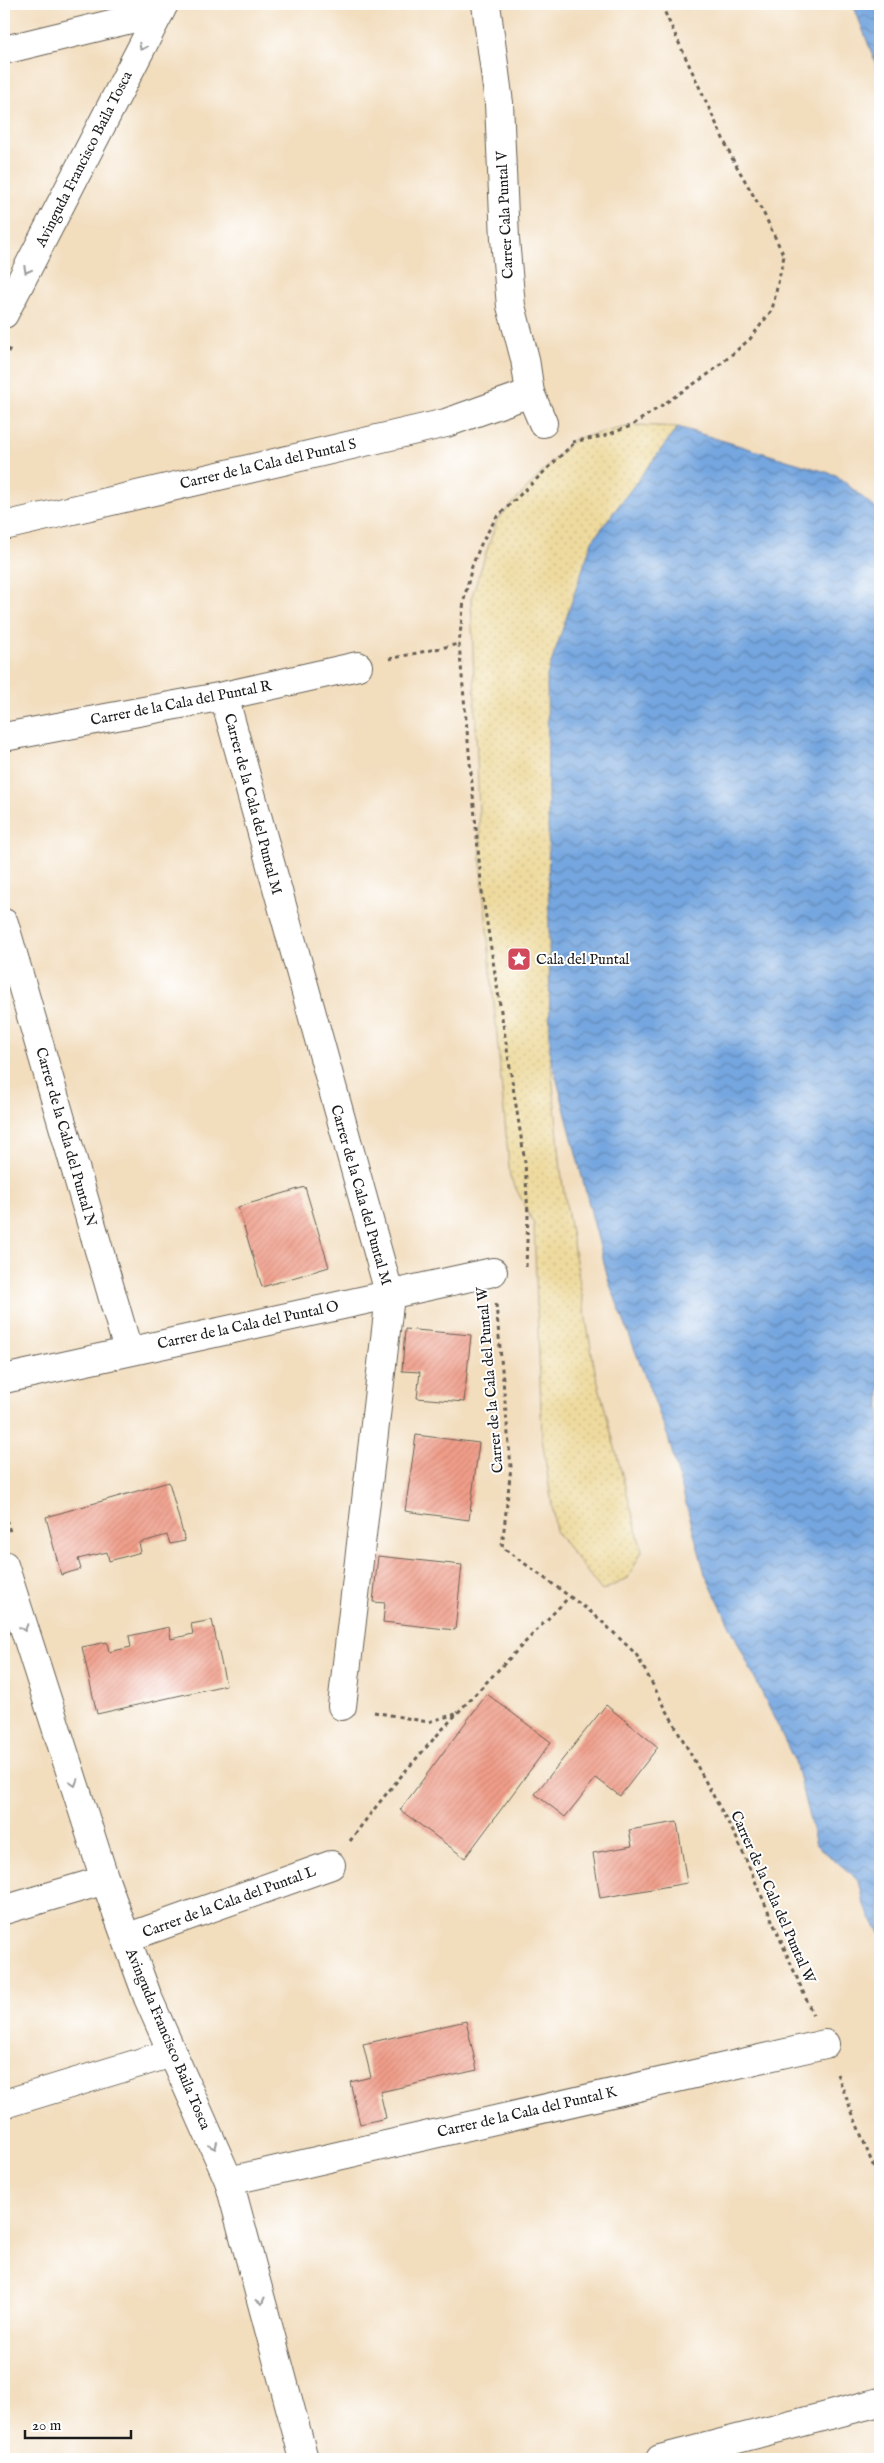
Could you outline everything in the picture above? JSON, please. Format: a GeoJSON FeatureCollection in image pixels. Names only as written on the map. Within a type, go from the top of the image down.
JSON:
{"type":"FeatureCollection","features":[{"type":"Feature","properties":{"kind":"street","name":"Carrer Cala Puntal V"},"geometry":{"type":"LineString","coordinates":[[486,4],[499,103],[505,239],[511,306],[525,359],[530,393],[543,423]]}},
{"type":"Feature","properties":{"kind":"street"},"geometry":{"type":"LineString","coordinates":[[4,50],[162,8]]}},
{"type":"Feature","properties":{"kind":"street","name":"Avinguda Francisco Baila Tosca"},"geometry":{"type":"LineString","coordinates":[[4,314],[162,8]]}},
{"type":"Feature","properties":{"kind":"street","name":"Carrer de la Cala del Puntal S"},"geometry":{"type":"LineString","coordinates":[[4,526],[446,423],[530,393]]}},
{"type":"Feature","properties":{"kind":"street","name":"Carrer de la Cala del Puntal R"},"geometry":{"type":"LineString","coordinates":[[4,736],[224,696],[358,666]]}},
{"type":"Feature","properties":{"kind":"street","name":"Carrer de la Cala del Puntal M"},"geometry":{"type":"LineString","coordinates":[[224,696],[390,1296],[342,1706]]}},
{"type":"Feature","properties":{"kind":"street","name":"Carrer de la Cala del Puntal N"},"geometry":{"type":"LineString","coordinates":[[4,923],[128,1350]]}},
{"type":"Feature","properties":{"kind":"street","name":"Carrer de la Cala del Puntal O"},"geometry":{"type":"LineString","coordinates":[[4,1379],[128,1350],[390,1296],[493,1272]]}},
{"type":"Feature","properties":{"kind":"street","name":"Avinguda Francisco Baila Tosca"},"geometry":{"type":"LineString","coordinates":[[4,1565],[105,1880],[126,1938],[148,1998],[229,2181],[304,2459]]}},
{"type":"Feature","properties":{"kind":"street","name":"Carrer de la Cala del Puntal L"},"geometry":{"type":"LineString","coordinates":[[126,1938],[332,1865]]}},
{"type":"Feature","properties":{"kind":"street"},"geometry":{"type":"LineString","coordinates":[[4,1910],[105,1880]]}},
{"type":"Feature","properties":{"kind":"street","name":"Carrer de la Cala del Puntal K"},"geometry":{"type":"LineString","coordinates":[[229,2181],[825,2044]]}},
{"type":"Feature","properties":{"kind":"street"},"geometry":{"type":"LineString","coordinates":[[4,2104],[172,2053]]}},
{"type":"Feature","properties":{"kind":"street"},"geometry":{"type":"LineString","coordinates":[[660,2459],[880,2402]]}},
{"type":"Feature","properties":{"kind":"path"},"geometry":{"type":"LineString","coordinates":[[528,1216],[525,1162],[482,892],[459,644],[464,600],[472,566],[482,542],[496,518],[574,443],[604,436],[631,426],[710,374],[750,339],[772,310],[784,256],[764,214],[732,158],[661,4]]}},
{"type":"Feature","properties":{"kind":"path"},"geometry":{"type":"LineString","coordinates":[[358,666],[459,644]]}},
{"type":"Feature","properties":{"kind":"path","name":"Carrer de la Cala del Puntal W"},"geometry":{"type":"LineString","coordinates":[[493,1272],[511,1467],[502,1547],[595,1615],[636,1654],[737,1839],[825,2044],[880,2183]]}},
{"type":"Feature","properties":{"kind":"path"},"geometry":{"type":"LineString","coordinates":[[332,1865],[370,1812],[457,1713],[569,1597]]}},
{"type":"Feature","properties":{"kind":"path"},"geometry":{"type":"LineString","coordinates":[[342,1706],[428,1722],[457,1713]]}},
{"type":"Feature","properties":{"kind":"sand","name":"Cala del Puntal"},"geometry":{"type":"Polygon","coordinates":[[[635,425],[678,427],[592,541],[550,1053],[562,1180],[595,1371],[642,1551],[628,1578],[602,1591],[556,1532],[542,1438],[534,1224],[510,1177],[481,864],[471,599],[497,520],[574,439],[635,425]]]}},
{"type":"Feature","properties":{"kind":"water"},"geometry":{"type":"Polygon","coordinates":[[[853,4],[880,4],[880,75],[853,4]]]}},
{"type":"Feature","properties":{"kind":"water"},"geometry":{"type":"Polygon","coordinates":[[[678,427],[836,475],[880,512],[880,1933],[864,1905],[859,1880],[816,1845],[795,1762],[705,1574],[668,1437],[609,1282],[550,1053],[547,675],[592,541],[678,427]]]}},
{"type":"Feature","properties":{"kind":"building"},"geometry":{"type":"Polygon","coordinates":[[[305,1187],[329,1267],[262,1287],[238,1207],[305,1187]]]}},
{"type":"Feature","properties":{"kind":"building"},"geometry":{"type":"Polygon","coordinates":[[[405,1329],[471,1335],[464,1402],[417,1398],[420,1372],[402,1371],[405,1329]]]}},
{"type":"Feature","properties":{"kind":"building"},"geometry":{"type":"Polygon","coordinates":[[[416,1435],[479,1443],[469,1520],[405,1511],[416,1435]]]}},
{"type":"Feature","properties":{"kind":"building"},"geometry":{"type":"Polygon","coordinates":[[[169,1482],[185,1541],[170,1544],[167,1535],[139,1543],[141,1552],[109,1561],[107,1552],[78,1559],[81,1569],[61,1575],[46,1517],[169,1482]]]}},
{"type":"Feature","properties":{"kind":"building"},"geometry":{"type":"Polygon","coordinates":[[[378,1556],[462,1565],[455,1630],[383,1622],[385,1603],[373,1602],[378,1556]]]}},
{"type":"Feature","properties":{"kind":"building"},"geometry":{"type":"Polygon","coordinates":[[[212,1620],[226,1685],[97,1714],[82,1647],[107,1642],[109,1652],[131,1647],[129,1636],[169,1627],[171,1639],[193,1634],[191,1624],[212,1620]]]}},
{"type":"Feature","properties":{"kind":"building"},"geometry":{"type":"Polygon","coordinates":[[[487,1694],[551,1742],[465,1858],[400,1810],[487,1694]]]}},
{"type":"Feature","properties":{"kind":"building"},"geometry":{"type":"Polygon","coordinates":[[[606,1705],[658,1747],[620,1796],[596,1778],[565,1817],[535,1794],[606,1705]]]}},
{"type":"Feature","properties":{"kind":"building"},"geometry":{"type":"Polygon","coordinates":[[[677,1822],[687,1883],[600,1898],[593,1853],[632,1846],[629,1830],[677,1822]]]}},
{"type":"Feature","properties":{"kind":"building"},"geometry":{"type":"Polygon","coordinates":[[[466,2021],[477,2070],[380,2092],[386,2118],[360,2124],[350,2082],[371,2077],[363,2044],[466,2021]]]}},
{"type":"Feature","properties":{"kind":"place","name":"Cala del Puntal"},"geometry":{"type":"Point","coordinates":[519,959]}}]}
